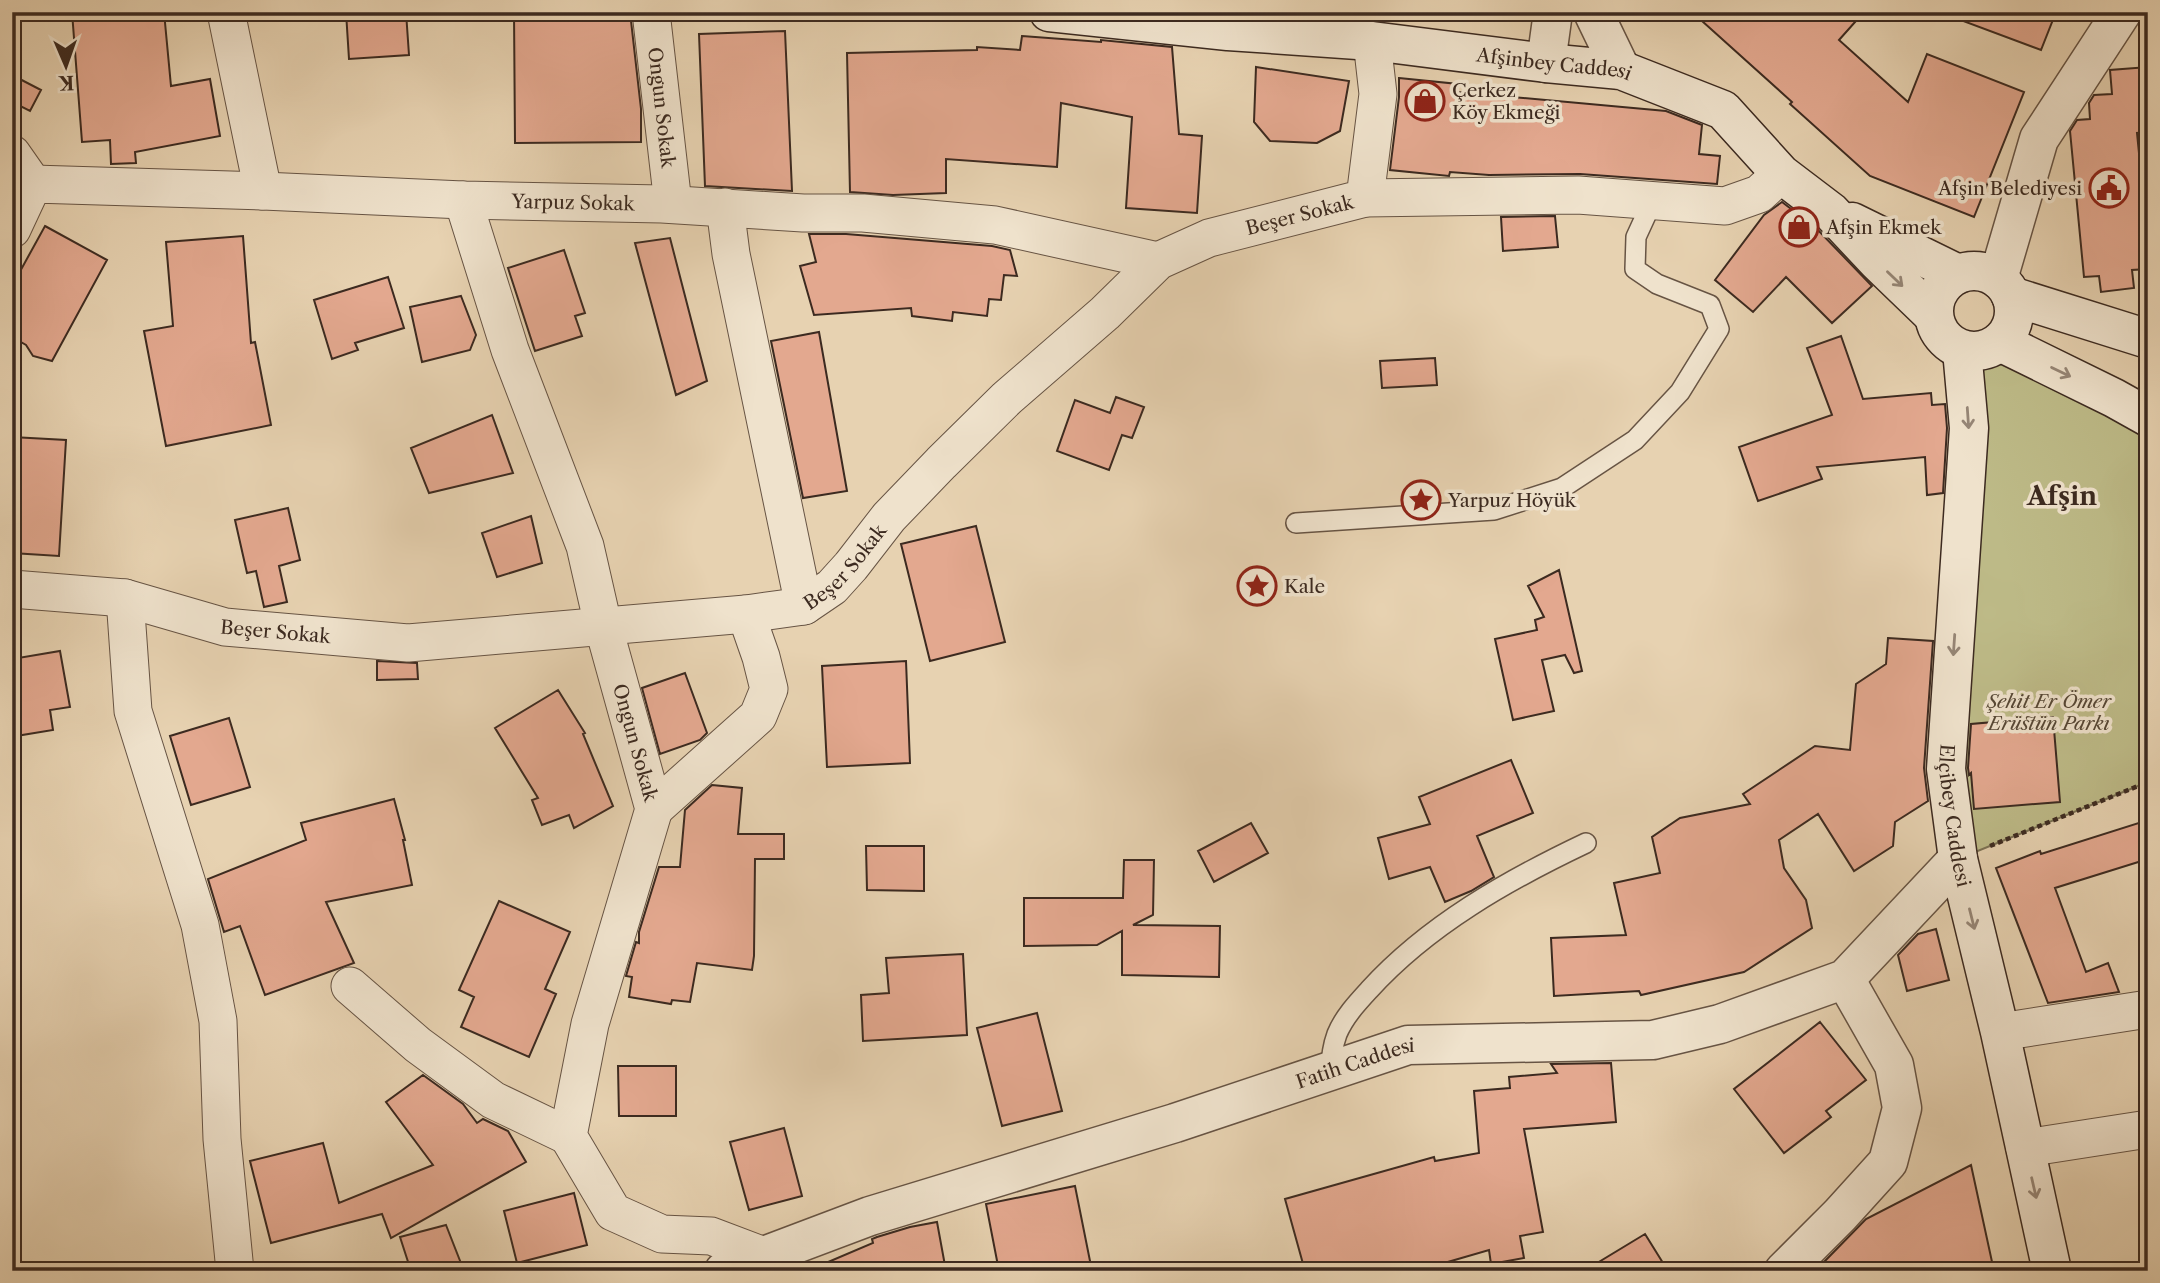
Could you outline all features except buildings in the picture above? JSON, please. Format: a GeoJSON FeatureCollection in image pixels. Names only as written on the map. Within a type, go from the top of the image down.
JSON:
{"type":"FeatureCollection","features":[{"type":"Feature","properties":{"kind":"main road","name":"Afşinbey Caddesi"},"geometry":{"type":"LineString","coordinates":[[1049,12],[1228,32],[1372,41],[1546,64],[1621,70],[1723,110],[1781,174],[1831,212]]}},
{"type":"Feature","properties":{"kind":"main road","name":"Afşinbey Caddesi"},"geometry":{"type":"LineString","coordinates":[[1151,12],[1228,32]]}},
{"type":"Feature","properties":{"kind":"main road"},"geometry":{"type":"LineString","coordinates":[[1546,64],[1553,12]]}},
{"type":"Feature","properties":{"kind":"main road"},"geometry":{"type":"LineString","coordinates":[[1593,12],[1621,70]]}},
{"type":"Feature","properties":{"kind":"main road"},"geometry":{"type":"LineString","coordinates":[[2122,12],[2039,139],[2005,288],[2014,309],[2008,332],[2000,342],[1988,349],[1975,352],[1962,350],[1942,337],[1933,315],[1934,302],[1947,281],[1958,274],[1982,271],[2005,288],[2148,339]]}},
{"type":"Feature","properties":{"kind":"main road"},"geometry":{"type":"LineString","coordinates":[[1831,212],[1958,274]]}},
{"type":"Feature","properties":{"kind":"main road"},"geometry":{"type":"LineString","coordinates":[[1831,212],[1933,315]]}},
{"type":"Feature","properties":{"kind":"main road"},"geometry":{"type":"LineString","coordinates":[[2000,342],[2148,417]]}},
{"type":"Feature","properties":{"kind":"main road","name":"Elçibey Caddesi"},"geometry":{"type":"LineString","coordinates":[[1962,350],[1969,428],[1946,769],[1958,859],[2000,1032],[2052,1271]]}},
{"type":"Feature","properties":{"kind":"main road","name":"Fatih Caddesi"},"geometry":{"type":"LineString","coordinates":[[724,1271],[870,1216],[1175,1123],[1408,1045],[1653,1040],[1720,1024],[1845,979],[1958,859]]}},
{"type":"Feature","properties":{"kind":"main road"},"geometry":{"type":"LineString","coordinates":[[1784,1271],[1888,1163],[1902,1108],[1894,1065],[1845,979]]}},
{"type":"Feature","properties":{"kind":"street"},"geometry":{"type":"LineString","coordinates":[[226,12],[263,191]]}},
{"type":"Feature","properties":{"kind":"street","name":"Ongun Sokak"},"geometry":{"type":"LineString","coordinates":[[651,12],[673,204]]}},
{"type":"Feature","properties":{"kind":"street","name":"Beşer Sokak"},"geometry":{"type":"LineString","coordinates":[[12,589],[125,598],[225,627],[408,642],[746,614],[804,606],[832,587],[889,517],[1007,398],[1105,313],[1158,261],[1209,238],[1365,198],[1378,94],[1372,41]]}},
{"type":"Feature","properties":{"kind":"street"},"geometry":{"type":"LineString","coordinates":[[12,154],[33,184],[12,229]]}},
{"type":"Feature","properties":{"kind":"street"},"geometry":{"type":"LineString","coordinates":[[1365,198],[1578,195],[1725,206],[1759,194],[1781,174]]}},
{"type":"Feature","properties":{"kind":"street","name":"Yarpuz Sokak"},"geometry":{"type":"LineString","coordinates":[[33,184],[463,200],[673,204],[803,213],[863,213],[995,226],[1158,261]]}},
{"type":"Feature","properties":{"kind":"street","name":"Ongun Sokak"},"geometry":{"type":"LineString","coordinates":[[463,200],[510,350],[585,546],[603,625],[654,808],[590,1024],[568,1136]]}},
{"type":"Feature","properties":{"kind":"street"},"geometry":{"type":"LineString","coordinates":[[725,207],[734,267],[804,606]]}},
{"type":"Feature","properties":{"kind":"street"},"geometry":{"type":"LineString","coordinates":[[125,598],[133,711],[200,925],[218,1021],[222,1139],[235,1271]]}},
{"type":"Feature","properties":{"kind":"street"},"geometry":{"type":"LineString","coordinates":[[654,808],[758,716],[769,689],[746,614]]}},
{"type":"Feature","properties":{"kind":"street"},"geometry":{"type":"LineString","coordinates":[[350,986],[418,1045],[493,1100],[568,1136],[613,1212],[662,1234],[711,1236],[764,1256]]}},
{"type":"Feature","properties":{"kind":"street"},"geometry":{"type":"LineString","coordinates":[[2000,1032],[2148,1009]]}},
{"type":"Feature","properties":{"kind":"street"},"geometry":{"type":"LineString","coordinates":[[2025,1149],[2148,1129]]}},
{"type":"Feature","properties":{"kind":"lane"},"geometry":{"type":"LineString","coordinates":[[1296,523],[1494,510],[1562,488],[1635,440],[1681,392],[1719,329],[1710,305],[1657,284],[1635,269],[1636,237],[1653,201]]}},
{"type":"Feature","properties":{"kind":"lane"},"geometry":{"type":"LineString","coordinates":[[1331,1070],[1334,1046],[1345,1020],[1359,1001],[1395,964],[1458,915],[1499,888],[1586,843]]}},
{"type":"Feature","properties":{"kind":"path"},"geometry":{"type":"LineString","coordinates":[[1958,859],[2148,782]]}},
{"type":"Feature","properties":{"kind":"green space","name":"Şehit Er Ömer Erüstün Parkı"},"geometry":{"type":"Polygon","coordinates":[[[1988,349],[2148,417],[2148,782],[1958,859],[1975,352],[1988,349]]]}},
{"type":"Feature","properties":{"kind":"place","name":"Çerkez Köy Ekmeği"},"geometry":{"type":"Point","coordinates":[1425,101]}},
{"type":"Feature","properties":{"kind":"place","name":"Afşin Belediyesi"},"geometry":{"type":"Point","coordinates":[2109,188]}},
{"type":"Feature","properties":{"kind":"place","name":"Afşin Ekmek"},"geometry":{"type":"Point","coordinates":[1799,227]}},
{"type":"Feature","properties":{"kind":"place","name":"Yarpuz Höyük"},"geometry":{"type":"Point","coordinates":[1421,500]}},
{"type":"Feature","properties":{"kind":"place","name":"Kale"},"geometry":{"type":"Point","coordinates":[1257,586]}},
{"type":"Feature","properties":{"kind":"district","name":"Afşin"},"geometry":{"type":"Point","coordinates":[2062,496]}}]}
